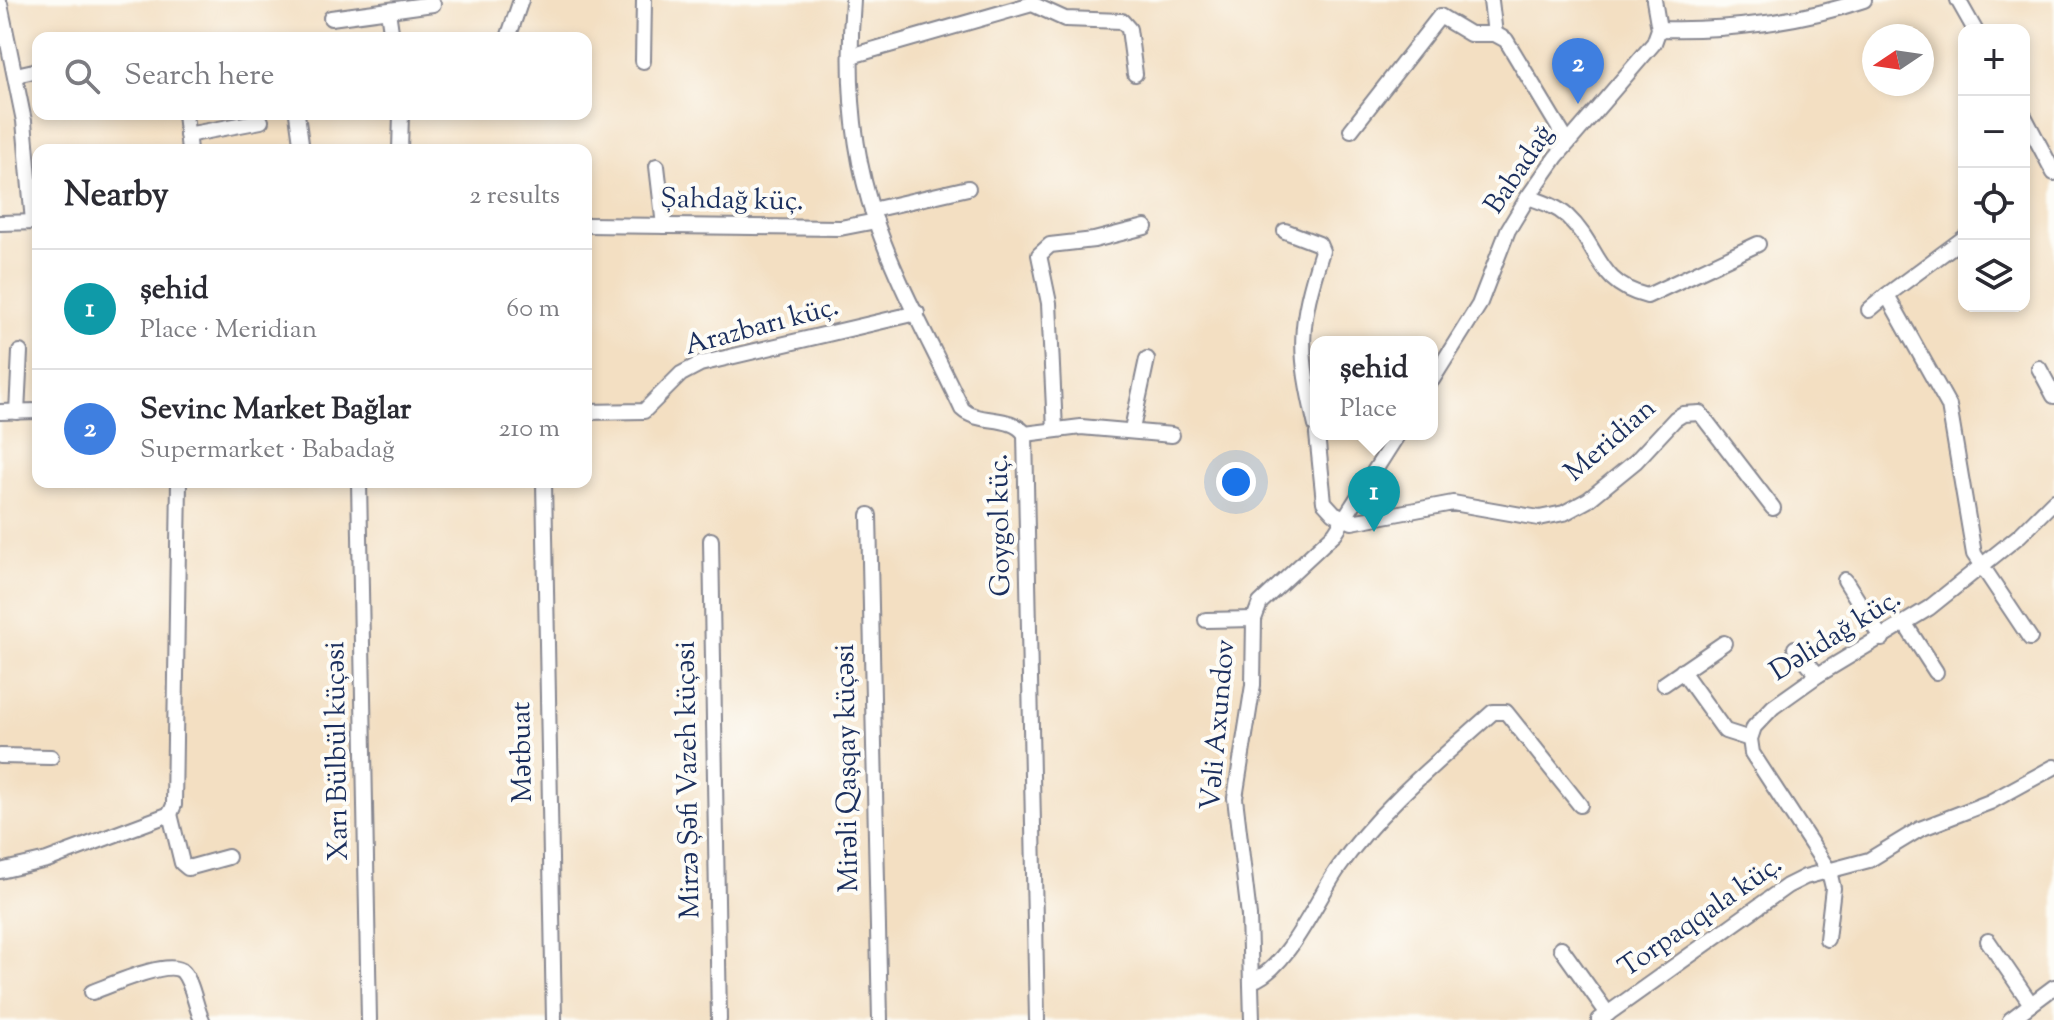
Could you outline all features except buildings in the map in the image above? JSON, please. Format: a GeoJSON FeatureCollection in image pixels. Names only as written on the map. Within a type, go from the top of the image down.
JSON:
{"type":"FeatureCollection","features":[{"type":"Feature","properties":{"kind":"street"},"geometry":{"type":"LineString","coordinates":[[510,32],[521,0]]}},
{"type":"Feature","properties":{"kind":"street"},"geometry":{"type":"LineString","coordinates":[[643,61],[644,0]]}},
{"type":"Feature","properties":{"kind":"street","name":"Goygol küç."},"geometry":{"type":"LineString","coordinates":[[853,0],[851,56],[855,131],[874,216],[966,413],[1016,425],[1025,434],[1037,1020]]}},
{"type":"Feature","properties":{"kind":"street"},"geometry":{"type":"LineString","coordinates":[[1654,0],[1659,29],[1732,26],[1825,11],[1864,0]]}},
{"type":"Feature","properties":{"kind":"street"},"geometry":{"type":"LineString","coordinates":[[1958,0],[1972,24]]}},
{"type":"Feature","properties":{"kind":"street"},"geometry":{"type":"LineString","coordinates":[[1491,1],[1495,34]]}},
{"type":"Feature","properties":{"kind":"street"},"geometry":{"type":"LineString","coordinates":[[0,4],[16,75],[32,188]]}},
{"type":"Feature","properties":{"kind":"street"},"geometry":{"type":"LineString","coordinates":[[331,18],[433,4]]}},
{"type":"Feature","properties":{"kind":"street"},"geometry":{"type":"LineString","coordinates":[[851,56],[1032,4],[1065,19],[1122,21],[1129,29],[1135,74]]}},
{"type":"Feature","properties":{"kind":"street"},"geometry":{"type":"LineString","coordinates":[[388,11],[391,32]]}},
{"type":"Feature","properties":{"kind":"street"},"geometry":{"type":"LineString","coordinates":[[1351,130],[1437,17],[1444,16],[1470,34],[1495,34],[1506,40],[1568,143]]}},
{"type":"Feature","properties":{"kind":"street","name":"Babadağ"},"geometry":{"type":"LineString","coordinates":[[1438,370],[1479,305],[1508,230],[1528,197],[1568,143],[1648,51],[1659,29]]}},
{"type":"Feature","properties":{"kind":"street"},"geometry":{"type":"LineString","coordinates":[[16,75],[32,71]]}},
{"type":"Feature","properties":{"kind":"street"},"geometry":{"type":"LineString","coordinates":[[186,120],[188,143],[261,121]]}},
{"type":"Feature","properties":{"kind":"street"},"geometry":{"type":"LineString","coordinates":[[298,120],[301,144]]}},
{"type":"Feature","properties":{"kind":"street"},"geometry":{"type":"LineString","coordinates":[[400,144],[401,120]]}},
{"type":"Feature","properties":{"kind":"street"},"geometry":{"type":"LineString","coordinates":[[2030,127],[2054,173]]}},
{"type":"Feature","properties":{"kind":"street"},"geometry":{"type":"LineString","coordinates":[[657,166],[664,226]]}},
{"type":"Feature","properties":{"kind":"street","name":"Şahdağ küç."},"geometry":{"type":"LineString","coordinates":[[592,225],[840,228],[968,188]]}},
{"type":"Feature","properties":{"kind":"street"},"geometry":{"type":"LineString","coordinates":[[1528,197],[1549,204],[1569,217],[1615,284],[1647,296],[1758,244]]}},
{"type":"Feature","properties":{"kind":"street"},"geometry":{"type":"LineString","coordinates":[[0,223],[32,222]]}},
{"type":"Feature","properties":{"kind":"street"},"geometry":{"type":"LineString","coordinates":[[1055,430],[1049,303],[1039,255],[1050,245],[1104,238],[1145,227]]}},
{"type":"Feature","properties":{"kind":"street"},"geometry":{"type":"LineString","coordinates":[[1285,231],[1319,244],[1322,251],[1301,333],[1302,364],[1310,399]]}},
{"type":"Feature","properties":{"kind":"street"},"geometry":{"type":"LineString","coordinates":[[1869,310],[1961,240]]}},
{"type":"Feature","properties":{"kind":"street"},"geometry":{"type":"LineString","coordinates":[[1887,295],[1949,406],[1970,536],[1979,565],[2030,638]]}},
{"type":"Feature","properties":{"kind":"street","name":"Arazbarı küç."},"geometry":{"type":"LineString","coordinates":[[592,412],[644,411],[681,374],[700,364],[917,313]]}},
{"type":"Feature","properties":{"kind":"street"},"geometry":{"type":"LineString","coordinates":[[17,412],[20,352]]}},
{"type":"Feature","properties":{"kind":"street"},"geometry":{"type":"LineString","coordinates":[[1132,429],[1147,359]]}},
{"type":"Feature","properties":{"kind":"street"},"geometry":{"type":"LineString","coordinates":[[2039,368],[2054,396]]}},
{"type":"Feature","properties":{"kind":"street"},"geometry":{"type":"LineString","coordinates":[[0,412],[32,411]]}},
{"type":"Feature","properties":{"kind":"street","name":"Meridian"},"geometry":{"type":"LineString","coordinates":[[1344,519],[1363,522],[1453,503],[1539,518],[1552,517],[1588,500],[1636,461],[1675,419],[1690,412],[1700,413],[1707,419],[1773,508]]}},
{"type":"Feature","properties":{"kind":"street"},"geometry":{"type":"LineString","coordinates":[[1025,434],[1055,430],[1132,429],[1172,435]]}},
{"type":"Feature","properties":{"kind":"street"},"geometry":{"type":"LineString","coordinates":[[1318,440],[1324,502],[1344,519],[1394,440]]}},
{"type":"Feature","properties":{"kind":"street"},"geometry":{"type":"LineString","coordinates":[[179,488],[174,805],[170,814],[182,863],[188,868],[228,857]]}},
{"type":"Feature","properties":{"kind":"street","name":"Xarı Bülbül küçəsi"},"geometry":{"type":"LineString","coordinates":[[359,488],[369,1020]]}},
{"type":"Feature","properties":{"kind":"street","name":"Mətbuat"},"geometry":{"type":"LineString","coordinates":[[544,488],[554,1020]]}},
{"type":"Feature","properties":{"kind":"street","name":"Dəlidağ küç."},"geometry":{"type":"LineString","coordinates":[[1750,739],[1754,727],[1773,707],[1818,675],[1905,624],[2020,535],[2054,501]]}},
{"type":"Feature","properties":{"kind":"street","name":"Mirəli Qaşqay küçəsi"},"geometry":{"type":"LineString","coordinates":[[869,515],[880,1020]]}},
{"type":"Feature","properties":{"kind":"street","name":"Vəli Axundov"},"geometry":{"type":"LineString","coordinates":[[1252,1020],[1249,916],[1235,798],[1253,685],[1254,619],[1260,603],[1326,543],[1344,519]]}},
{"type":"Feature","properties":{"kind":"street","name":"Mirzə Şəfi Vazeh küçəsi"},"geometry":{"type":"LineString","coordinates":[[711,540],[719,1020]]}},
{"type":"Feature","properties":{"kind":"street"},"geometry":{"type":"LineString","coordinates":[[1845,580],[1882,639]]}},
{"type":"Feature","properties":{"kind":"street"},"geometry":{"type":"LineString","coordinates":[[1206,620],[1254,619]]}},
{"type":"Feature","properties":{"kind":"street"},"geometry":{"type":"LineString","coordinates":[[1905,624],[1936,672]]}},
{"type":"Feature","properties":{"kind":"street"},"geometry":{"type":"LineString","coordinates":[[1664,684],[1724,643]]}},
{"type":"Feature","properties":{"kind":"street"},"geometry":{"type":"LineString","coordinates":[[1795,648],[1818,675]]}},
{"type":"Feature","properties":{"kind":"street"},"geometry":{"type":"LineString","coordinates":[[1682,671],[1725,731],[1750,739],[1752,753],[1761,770],[1829,871],[1833,888],[1827,939]]}},
{"type":"Feature","properties":{"kind":"street"},"geometry":{"type":"LineString","coordinates":[[1252,981],[1273,970],[1339,868],[1398,797],[1493,712],[1506,712],[1580,805]]}},
{"type":"Feature","properties":{"kind":"street"},"geometry":{"type":"LineString","coordinates":[[0,756],[51,757]]}},
{"type":"Feature","properties":{"kind":"street","name":"Torpaqqala küç."},"geometry":{"type":"LineString","coordinates":[[1604,1017],[1787,886],[1869,860],[1920,829],[1990,802],[2054,767]]}},
{"type":"Feature","properties":{"kind":"street"},"geometry":{"type":"LineString","coordinates":[[0,871],[47,860],[170,814]]}},
{"type":"Feature","properties":{"kind":"street"},"geometry":{"type":"LineString","coordinates":[[1988,941],[2031,1004]]}},
{"type":"Feature","properties":{"kind":"street"},"geometry":{"type":"LineString","coordinates":[[1561,948],[1604,1017]]}},
{"type":"Feature","properties":{"kind":"street"},"geometry":{"type":"LineString","coordinates":[[92,992],[163,967],[175,967],[184,973],[202,1020]]}},
{"type":"Feature","properties":{"kind":"street"},"geometry":{"type":"LineString","coordinates":[[2010,1020],[2054,987]]}},
{"type":"Feature","properties":{"kind":"place","name":"Sevinc Market Bağlar"},"geometry":{"type":"Point","coordinates":[1578,104]}},
{"type":"Feature","properties":{"kind":"place","name":"şehid"},"geometry":{"type":"Point","coordinates":[1374,532]}}]}
